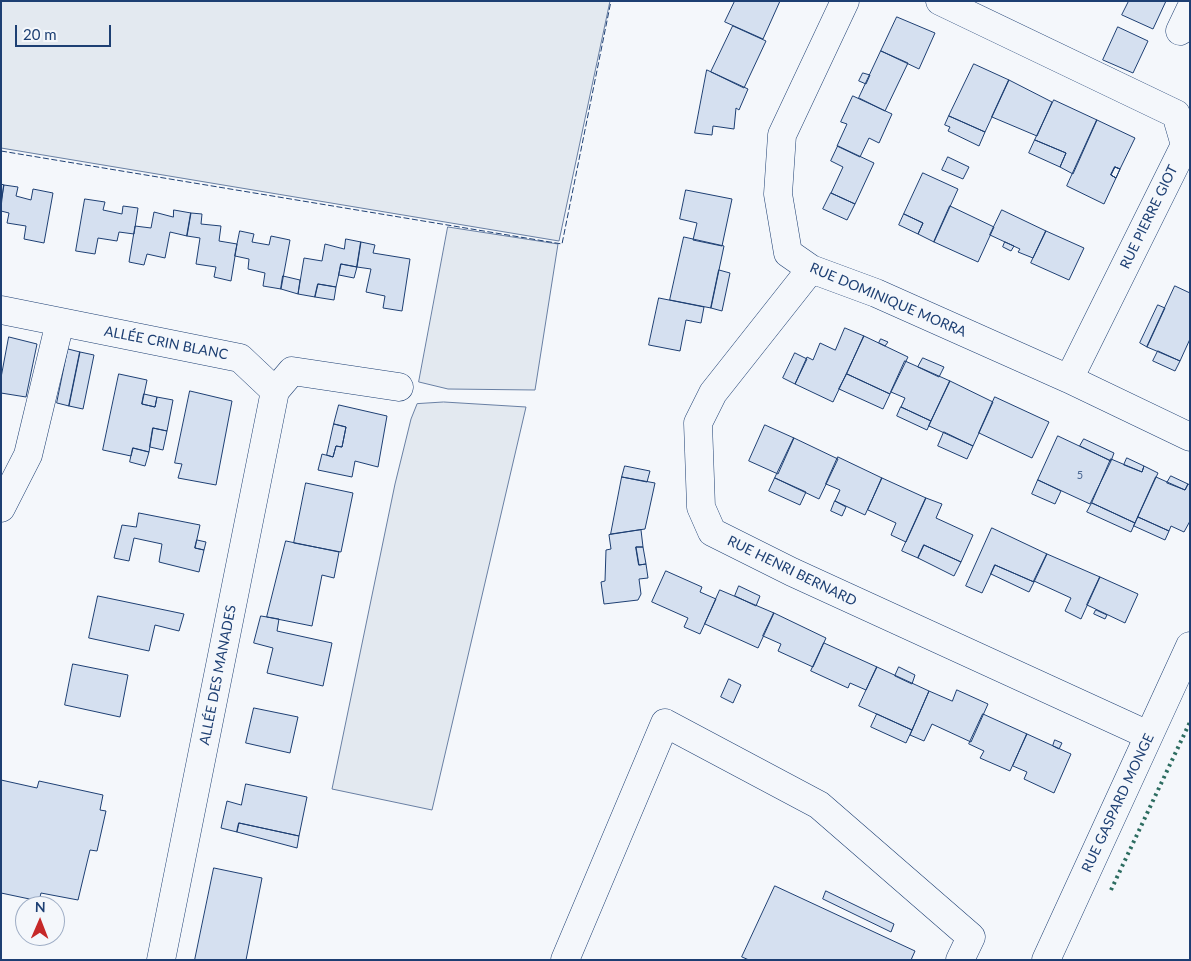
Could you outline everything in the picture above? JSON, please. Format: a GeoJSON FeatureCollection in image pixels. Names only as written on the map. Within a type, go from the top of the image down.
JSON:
{"type":"FeatureCollection","features":[{"type":"Feature","properties":{"kind":"street","name":"RUE DOMINIQUE MORRA"},"geometry":{"type":"LineString","coordinates":[[845,1],[782,135],[778,194],[788,253],[811,269],[876,293],[1069,379]]}},
{"type":"Feature","properties":{"kind":"street","name":"RUE PIERRE GIOT"},"geometry":{"type":"LineString","coordinates":[[940,1],[1176,114],[1184,145],[1069,379]]}},
{"type":"Feature","properties":{"kind":"street","name":"RUE HENRI BERNARD"},"geometry":{"type":"LineString","coordinates":[[811,269],[713,393],[698,423],[701,507],[712,532],[801,576],[1148,735]]}},
{"type":"Feature","properties":{"kind":"street","name":"ALLÉE CRIN BLANC"},"geometry":{"type":"LineString","coordinates":[[1,310],[240,358],[275,391]]}},
{"type":"Feature","properties":{"kind":"street"},"geometry":{"type":"LineString","coordinates":[[1,508],[28,455],[60,322]]}},
{"type":"Feature","properties":{"kind":"street"},"geometry":{"type":"LineString","coordinates":[[275,391],[292,371],[399,387]]}},
{"type":"Feature","properties":{"kind":"street"},"geometry":{"type":"LineString","coordinates":[[1069,379],[1190,437]]}},
{"type":"Feature","properties":{"kind":"street","name":"ALLÉE DES MANADES"},"geometry":{"type":"LineString","coordinates":[[160,960],[275,391]]}},
{"type":"Feature","properties":{"kind":"street","name":"RUE GASPARD MONGE"},"geometry":{"type":"LineString","coordinates":[[1046,960],[1190,646]]}},
{"type":"Feature","properties":{"kind":"street"},"geometry":{"type":"LineString","coordinates":[[565,960],[665,723],[820,805],[972,937],[960,960]]}},
{"type":"Feature","properties":{"kind":"shaded area"},"geometry":{"type":"Polygon","coordinates":[[[1,1],[610,1],[559,241],[1,148],[1,1]]]}},
{"type":"Feature","properties":{"kind":"shaded area"},"geometry":{"type":"Polygon","coordinates":[[[448,227],[558,244],[535,390],[448,389],[419,382],[448,227]]]}},
{"type":"Feature","properties":{"kind":"shaded area"},"geometry":{"type":"Polygon","coordinates":[[[444,402],[526,407],[432,810],[332,789],[395,484],[411,419],[417,404],[444,402]]]}},
{"type":"Feature","properties":{"kind":"building"},"geometry":{"type":"Polygon","coordinates":[[[735,1],[780,1],[763,39],[725,22],[735,1]]]}},
{"type":"Feature","properties":{"kind":"building"},"geometry":{"type":"Polygon","coordinates":[[[1129,1],[1166,1],[1153,29],[1122,15],[1129,1]]]}},
{"type":"Feature","properties":{"kind":"building"},"geometry":{"type":"Polygon","coordinates":[[[897,17],[935,33],[919,69],[881,51],[897,17]]]}},
{"type":"Feature","properties":{"kind":"building"},"geometry":{"type":"Polygon","coordinates":[[[733,26],[766,41],[744,88],[711,72],[733,26]]]}},
{"type":"Feature","properties":{"kind":"building"},"geometry":{"type":"Polygon","coordinates":[[[1118,27],[1148,41],[1133,73],[1103,60],[1118,27]]]}},
{"type":"Feature","properties":{"kind":"building"},"geometry":{"type":"Polygon","coordinates":[[[881,51],[908,63],[885,111],[859,98],[881,51]]]}},
{"type":"Feature","properties":{"kind":"building"},"geometry":{"type":"Polygon","coordinates":[[[974,64],[1009,80],[985,132],[949,116],[974,64]]]}},
{"type":"Feature","properties":{"kind":"building"},"geometry":{"type":"Polygon","coordinates":[[[707,70],[748,89],[739,110],[736,108],[734,129],[713,126],[712,135],[695,133],[707,70]]]}},
{"type":"Feature","properties":{"kind":"building"},"geometry":{"type":"Polygon","coordinates":[[[863,73],[870,75],[866,84],[859,81],[863,73]]]}},
{"type":"Feature","properties":{"kind":"building"},"geometry":{"type":"Polygon","coordinates":[[[1009,80],[1052,102],[1037,136],[992,117],[1009,80]]]}},
{"type":"Feature","properties":{"kind":"building"},"geometry":{"type":"Polygon","coordinates":[[[853,96],[892,114],[879,143],[869,138],[860,157],[837,146],[847,124],[841,122],[853,96]]]}},
{"type":"Feature","properties":{"kind":"building"},"geometry":{"type":"Polygon","coordinates":[[[1054,100],[1097,120],[1073,174],[1060,167],[1066,153],[1035,140],[1054,100]]]}},
{"type":"Feature","properties":{"kind":"building"},"geometry":{"type":"Polygon","coordinates":[[[949,116],[985,132],[979,146],[948,131],[950,127],[945,125],[949,116]]]}},
{"type":"Feature","properties":{"kind":"building"},"geometry":{"type":"Polygon","coordinates":[[[1097,120],[1135,138],[1120,169],[1115,167],[1111,175],[1116,178],[1104,204],[1067,186],[1097,120]]]}},
{"type":"Feature","properties":{"kind":"building"},"geometry":{"type":"Polygon","coordinates":[[[1035,140],[1066,153],[1060,167],[1029,153],[1035,140]]]}},
{"type":"Feature","properties":{"kind":"building"},"geometry":{"type":"Polygon","coordinates":[[[838,146],[874,163],[855,204],[831,193],[843,167],[831,161],[838,146]]]}},
{"type":"Feature","properties":{"kind":"building"},"geometry":{"type":"Polygon","coordinates":[[[948,157],[969,167],[963,179],[942,170],[948,157]]]}},
{"type":"Feature","properties":{"kind":"building"},"geometry":{"type":"Polygon","coordinates":[[[1115,167],[1120,169],[1116,178],[1111,175],[1115,167]]]}},
{"type":"Feature","properties":{"kind":"building"},"geometry":{"type":"Polygon","coordinates":[[[1115,167],[1120,169],[1116,178],[1111,175],[1115,167]]]}},
{"type":"Feature","properties":{"kind":"building"},"geometry":{"type":"Polygon","coordinates":[[[923,173],[958,189],[934,242],[918,234],[923,223],[904,214],[923,173]]]}},
{"type":"Feature","properties":{"kind":"building"},"geometry":{"type":"Polygon","coordinates":[[[1,184],[4,185],[1,202],[1,184]]]}},
{"type":"Feature","properties":{"kind":"building"},"geometry":{"type":"Polygon","coordinates":[[[4,185],[18,187],[16,196],[31,200],[33,189],[53,193],[44,243],[24,239],[26,226],[7,223],[9,213],[1,211],[4,185]]]}},
{"type":"Feature","properties":{"kind":"building"},"geometry":{"type":"Polygon","coordinates":[[[686,190],[732,199],[722,246],[693,240],[697,223],[680,219],[686,190]]]}},
{"type":"Feature","properties":{"kind":"building"},"geometry":{"type":"Polygon","coordinates":[[[831,193],[855,204],[847,220],[823,209],[831,193]]]}},
{"type":"Feature","properties":{"kind":"building"},"geometry":{"type":"Polygon","coordinates":[[[85,199],[105,202],[103,210],[122,214],[123,206],[138,208],[134,234],[119,232],[117,241],[98,238],[95,254],[76,251],[85,199]]]}},
{"type":"Feature","properties":{"kind":"building"},"geometry":{"type":"Polygon","coordinates":[[[950,206],[994,227],[978,262],[934,242],[950,206]]]}},
{"type":"Feature","properties":{"kind":"building"},"geometry":{"type":"Polygon","coordinates":[[[174,210],[191,213],[187,236],[170,232],[165,258],[147,254],[144,265],[129,262],[135,226],[151,228],[154,212],[173,217],[174,210]]]}},
{"type":"Feature","properties":{"kind":"building"},"geometry":{"type":"Polygon","coordinates":[[[1002,210],[1046,231],[1033,258],[1018,252],[1020,249],[990,235],[1002,210]]]}},
{"type":"Feature","properties":{"kind":"building"},"geometry":{"type":"Polygon","coordinates":[[[191,213],[202,214],[201,224],[221,226],[219,241],[237,244],[231,281],[214,277],[216,267],[196,264],[200,238],[187,236],[191,213]]]}},
{"type":"Feature","properties":{"kind":"building"},"geometry":{"type":"Polygon","coordinates":[[[904,214],[923,223],[918,234],[899,225],[904,214]]]}},
{"type":"Feature","properties":{"kind":"building"},"geometry":{"type":"Polygon","coordinates":[[[240,231],[254,234],[252,242],[269,245],[271,236],[290,240],[281,289],[263,286],[265,273],[248,269],[249,259],[235,256],[240,231]]]}},
{"type":"Feature","properties":{"kind":"building"},"geometry":{"type":"Polygon","coordinates":[[[1046,231],[1084,248],[1069,280],[1031,263],[1046,231]]]}},
{"type":"Feature","properties":{"kind":"building"},"geometry":{"type":"Polygon","coordinates":[[[684,237],[724,246],[711,308],[670,300],[684,237]]]}},
{"type":"Feature","properties":{"kind":"building"},"geometry":{"type":"Polygon","coordinates":[[[346,239],[361,242],[357,267],[341,264],[336,287],[318,284],[315,297],[298,294],[304,258],[322,261],[325,244],[344,249],[346,239]]]}},
{"type":"Feature","properties":{"kind":"building"},"geometry":{"type":"Polygon","coordinates":[[[361,242],[375,245],[373,253],[410,259],[402,311],[383,308],[385,296],[366,292],[371,269],[357,267],[361,242]]]}},
{"type":"Feature","properties":{"kind":"building"},"geometry":{"type":"Polygon","coordinates":[[[1005,242],[1014,246],[1011,251],[1003,247],[1005,242]]]}},
{"type":"Feature","properties":{"kind":"building"},"geometry":{"type":"Polygon","coordinates":[[[341,264],[357,267],[354,278],[339,275],[341,264]]]}},
{"type":"Feature","properties":{"kind":"building"},"geometry":{"type":"Polygon","coordinates":[[[719,270],[730,273],[722,311],[711,308],[719,270]]]}},
{"type":"Feature","properties":{"kind":"building"},"geometry":{"type":"Polygon","coordinates":[[[283,276],[300,280],[298,294],[281,289],[283,276]]]}},
{"type":"Feature","properties":{"kind":"building"},"geometry":{"type":"Polygon","coordinates":[[[318,284],[336,287],[334,300],[315,297],[318,284]]]}},
{"type":"Feature","properties":{"kind":"building"},"geometry":{"type":"Polygon","coordinates":[[[1175,286],[1190,293],[1190,339],[1180,361],[1147,347],[1175,286]]]}},
{"type":"Feature","properties":{"kind":"building"},"geometry":{"type":"Polygon","coordinates":[[[659,298],[704,307],[701,323],[686,320],[680,351],[649,345],[659,298]]]}},
{"type":"Feature","properties":{"kind":"building"},"geometry":{"type":"Polygon","coordinates":[[[1158,305],[1165,308],[1147,347],[1140,343],[1158,305]]]}},
{"type":"Feature","properties":{"kind":"building"},"geometry":{"type":"Polygon","coordinates":[[[845,328],[864,336],[833,402],[795,384],[807,357],[813,360],[820,343],[835,350],[845,328]]]}},
{"type":"Feature","properties":{"kind":"building"},"geometry":{"type":"Polygon","coordinates":[[[864,336],[908,357],[890,394],[847,374],[864,336]]]}},
{"type":"Feature","properties":{"kind":"building"},"geometry":{"type":"Polygon","coordinates":[[[9,337],[37,344],[26,397],[1,393],[1,378],[9,337]]]}},
{"type":"Feature","properties":{"kind":"building"},"geometry":{"type":"Polygon","coordinates":[[[881,339],[888,342],[885,346],[879,343],[881,339]]]}},
{"type":"Feature","properties":{"kind":"building"},"geometry":{"type":"Polygon","coordinates":[[[68,349],[80,352],[69,406],[57,403],[68,349]]]}},
{"type":"Feature","properties":{"kind":"building"},"geometry":{"type":"Polygon","coordinates":[[[1158,351],[1180,361],[1175,371],[1153,361],[1158,351]]]}},
{"type":"Feature","properties":{"kind":"building"},"geometry":{"type":"Polygon","coordinates":[[[80,352],[94,355],[83,409],[69,406],[80,352]]]}},
{"type":"Feature","properties":{"kind":"building"},"geometry":{"type":"Polygon","coordinates":[[[795,353],[807,359],[795,384],[783,378],[795,353]]]}},
{"type":"Feature","properties":{"kind":"building"},"geometry":{"type":"Polygon","coordinates":[[[923,358],[944,367],[939,377],[918,367],[923,358]]]}},
{"type":"Feature","properties":{"kind":"building"},"geometry":{"type":"Polygon","coordinates":[[[905,361],[950,381],[931,421],[901,407],[905,398],[891,392],[905,361]]]}},
{"type":"Feature","properties":{"kind":"building"},"geometry":{"type":"Polygon","coordinates":[[[119,374],[147,380],[142,404],[155,407],[157,397],[173,400],[167,431],[153,428],[149,452],[133,448],[131,456],[103,450],[119,374]]]}},
{"type":"Feature","properties":{"kind":"building"},"geometry":{"type":"Polygon","coordinates":[[[847,374],[890,394],[883,409],[839,389],[847,374]]]}},
{"type":"Feature","properties":{"kind":"building"},"geometry":{"type":"Polygon","coordinates":[[[950,381],[993,402],[973,446],[929,426],[950,381]]]}},
{"type":"Feature","properties":{"kind":"building"},"geometry":{"type":"Polygon","coordinates":[[[190,391],[232,401],[216,485],[178,478],[182,464],[175,463],[190,391]]]}},
{"type":"Feature","properties":{"kind":"building"},"geometry":{"type":"Polygon","coordinates":[[[144,394],[157,397],[155,407],[142,404],[144,394]]]}},
{"type":"Feature","properties":{"kind":"building"},"geometry":{"type":"Polygon","coordinates":[[[995,397],[1049,422],[1032,458],[979,433],[995,397]]]}},
{"type":"Feature","properties":{"kind":"building"},"geometry":{"type":"Polygon","coordinates":[[[339,405],[387,416],[378,467],[355,461],[352,477],[318,470],[322,454],[333,457],[336,446],[342,447],[346,427],[334,424],[339,405]]]}},
{"type":"Feature","properties":{"kind":"building"},"geometry":{"type":"Polygon","coordinates":[[[901,407],[931,421],[927,430],[897,416],[901,407]]]}},
{"type":"Feature","properties":{"kind":"building"},"geometry":{"type":"Polygon","coordinates":[[[334,424],[346,427],[342,447],[336,446],[333,457],[327,455],[334,424]]]}},
{"type":"Feature","properties":{"kind":"building"},"geometry":{"type":"Polygon","coordinates":[[[765,425],[794,438],[778,474],[749,461],[765,425]]]}},
{"type":"Feature","properties":{"kind":"building"},"geometry":{"type":"Polygon","coordinates":[[[153,428],[167,431],[163,450],[150,447],[153,428]]]}},
{"type":"Feature","properties":{"kind":"building"},"geometry":{"type":"Polygon","coordinates":[[[944,432],[973,446],[967,459],[938,446],[944,432]]]}},
{"type":"Feature","properties":{"kind":"building"},"geometry":{"type":"Polygon","coordinates":[[[1058,436],[1111,461],[1090,504],[1038,480],[1058,436]]]}},
{"type":"Feature","properties":{"kind":"building"},"geometry":{"type":"Polygon","coordinates":[[[794,438],[838,459],[819,499],[775,478],[794,438]]]}},
{"type":"Feature","properties":{"kind":"building"},"geometry":{"type":"Polygon","coordinates":[[[1084,439],[1114,453],[1111,461],[1080,446],[1084,439]]]}},
{"type":"Feature","properties":{"kind":"building"},"geometry":{"type":"Polygon","coordinates":[[[133,448],[149,452],[145,466],[130,462],[133,448]]]}},
{"type":"Feature","properties":{"kind":"building"},"geometry":{"type":"Polygon","coordinates":[[[838,457],[882,478],[865,515],[835,501],[840,490],[826,484],[838,457]]]}},
{"type":"Feature","properties":{"kind":"building"},"geometry":{"type":"Polygon","coordinates":[[[1127,458],[1144,466],[1142,472],[1124,465],[1127,458]]]}},
{"type":"Feature","properties":{"kind":"building"},"geometry":{"type":"Polygon","coordinates":[[[1111,459],[1142,472],[1144,466],[1158,473],[1135,523],[1092,503],[1111,459]]]}},
{"type":"Feature","properties":{"kind":"building"},"geometry":{"type":"Polygon","coordinates":[[[625,466],[650,471],[647,482],[622,477],[625,466]]]}},
{"type":"Feature","properties":{"kind":"building"},"geometry":{"type":"Polygon","coordinates":[[[1171,476],[1188,484],[1185,490],[1167,483],[1171,476]]]}},
{"type":"Feature","properties":{"kind":"building"},"geometry":{"type":"Polygon","coordinates":[[[622,477],[655,483],[645,529],[611,534],[622,477]]]}},
{"type":"Feature","properties":{"kind":"building"},"geometry":{"type":"Polygon","coordinates":[[[1156,477],[1185,490],[1188,484],[1190,485],[1190,521],[1184,532],[1171,526],[1169,531],[1138,517],[1156,477]]]}},
{"type":"Feature","properties":{"kind":"building"},"geometry":{"type":"Polygon","coordinates":[[[775,478],[806,492],[800,505],[769,491],[775,478]]]}},
{"type":"Feature","properties":{"kind":"building"},"geometry":{"type":"Polygon","coordinates":[[[882,478],[926,498],[906,542],[891,535],[896,523],[868,510],[882,478]]]}},
{"type":"Feature","properties":{"kind":"building"},"geometry":{"type":"Polygon","coordinates":[[[1038,480],[1061,491],[1055,504],[1032,494],[1038,480]]]}},
{"type":"Feature","properties":{"kind":"building"},"geometry":{"type":"Polygon","coordinates":[[[306,483],[353,493],[341,552],[294,543],[306,483]]]}},
{"type":"Feature","properties":{"kind":"building"},"geometry":{"type":"Polygon","coordinates":[[[926,498],[942,504],[936,518],[973,535],[961,562],[924,545],[918,558],[902,551],[926,498]]]}},
{"type":"Feature","properties":{"kind":"building"},"geometry":{"type":"Polygon","coordinates":[[[835,501],[846,507],[842,516],[831,511],[835,501]]]}},
{"type":"Feature","properties":{"kind":"building"},"geometry":{"type":"Polygon","coordinates":[[[1092,503],[1135,523],[1131,532],[1087,512],[1092,503]]]}},
{"type":"Feature","properties":{"kind":"building"},"geometry":{"type":"Polygon","coordinates":[[[139,513],[200,525],[195,548],[204,550],[199,572],[159,562],[162,544],[134,538],[129,561],[114,558],[122,525],[136,527],[139,513]]]}},
{"type":"Feature","properties":{"kind":"building"},"geometry":{"type":"Polygon","coordinates":[[[1138,517],[1169,531],[1165,540],[1134,526],[1138,517]]]}},
{"type":"Feature","properties":{"kind":"building"},"geometry":{"type":"Polygon","coordinates":[[[992,528],[1047,554],[1034,582],[995,565],[982,593],[966,586],[992,528]]]}},
{"type":"Feature","properties":{"kind":"building"},"geometry":{"type":"Polygon","coordinates":[[[641,530],[643,547],[636,547],[639,565],[646,564],[648,578],[639,579],[641,594],[638,600],[604,604],[601,582],[605,581],[606,550],[611,549],[609,535],[641,530]]]}},
{"type":"Feature","properties":{"kind":"building"},"geometry":{"type":"Polygon","coordinates":[[[197,540],[206,542],[204,550],[195,548],[197,540]]]}},
{"type":"Feature","properties":{"kind":"building"},"geometry":{"type":"Polygon","coordinates":[[[286,541],[339,552],[334,578],[322,575],[312,626],[267,617],[286,541]]]}},
{"type":"Feature","properties":{"kind":"building"},"geometry":{"type":"Polygon","coordinates":[[[924,545],[961,562],[954,576],[918,558],[924,545]]]}},
{"type":"Feature","properties":{"kind":"building"},"geometry":{"type":"Polygon","coordinates":[[[636,547],[643,547],[646,564],[639,565],[636,547]]]}},
{"type":"Feature","properties":{"kind":"building"},"geometry":{"type":"Polygon","coordinates":[[[1047,554],[1100,577],[1081,619],[1065,611],[1071,598],[1034,581],[1047,554]]]}},
{"type":"Feature","properties":{"kind":"building"},"geometry":{"type":"Polygon","coordinates":[[[995,565],[1034,582],[1029,592],[991,574],[995,565]]]}},
{"type":"Feature","properties":{"kind":"building"},"geometry":{"type":"Polygon","coordinates":[[[666,571],[702,587],[700,592],[716,599],[700,634],[684,627],[688,618],[652,602],[666,571]]]}},
{"type":"Feature","properties":{"kind":"building"},"geometry":{"type":"Polygon","coordinates":[[[1100,577],[1138,594],[1125,623],[1087,605],[1100,577]]]}},
{"type":"Feature","properties":{"kind":"building"},"geometry":{"type":"Polygon","coordinates":[[[739,586],[760,596],[756,606],[735,596],[739,586]]]}},
{"type":"Feature","properties":{"kind":"building"},"geometry":{"type":"Polygon","coordinates":[[[720,590],[774,613],[758,648],[705,624],[720,590]]]}},
{"type":"Feature","properties":{"kind":"building"},"geometry":{"type":"Polygon","coordinates":[[[98,596],[184,614],[179,631],[155,625],[149,651],[89,638],[98,596]]]}},
{"type":"Feature","properties":{"kind":"building"},"geometry":{"type":"Polygon","coordinates":[[[1096,610],[1107,615],[1105,619],[1094,614],[1096,610]]]}},
{"type":"Feature","properties":{"kind":"building"},"geometry":{"type":"Polygon","coordinates":[[[774,613],[826,638],[813,667],[778,651],[781,644],[763,636],[774,613]]]}},
{"type":"Feature","properties":{"kind":"building"},"geometry":{"type":"Polygon","coordinates":[[[261,616],[279,619],[277,631],[332,643],[323,686],[267,673],[273,648],[254,643],[261,616]]]}},
{"type":"Feature","properties":{"kind":"building"},"geometry":{"type":"Polygon","coordinates":[[[824,643],[877,667],[866,690],[850,683],[848,688],[811,671],[824,643]]]}},
{"type":"Feature","properties":{"kind":"building"},"geometry":{"type":"Polygon","coordinates":[[[73,664],[128,675],[120,717],[65,705],[73,664]]]}},
{"type":"Feature","properties":{"kind":"building"},"geometry":{"type":"Polygon","coordinates":[[[877,667],[929,691],[912,730],[859,706],[877,667]]]}},
{"type":"Feature","properties":{"kind":"building"},"geometry":{"type":"Polygon","coordinates":[[[899,667],[915,675],[912,684],[895,676],[899,667]]]}},
{"type":"Feature","properties":{"kind":"building"},"geometry":{"type":"Polygon","coordinates":[[[729,679],[741,685],[733,703],[721,697],[729,679]]]}},
{"type":"Feature","properties":{"kind":"building"},"geometry":{"type":"Polygon","coordinates":[[[957,690],[988,704],[971,742],[932,724],[924,741],[910,735],[929,691],[952,701],[957,690]]]}},
{"type":"Feature","properties":{"kind":"building"},"geometry":{"type":"Polygon","coordinates":[[[254,708],[298,717],[290,753],[246,743],[254,708]]]}},
{"type":"Feature","properties":{"kind":"building"},"geometry":{"type":"Polygon","coordinates":[[[877,714],[912,730],[906,743],[871,727],[877,714]]]}},
{"type":"Feature","properties":{"kind":"building"},"geometry":{"type":"Polygon","coordinates":[[[983,714],[1027,734],[1010,771],[980,758],[984,751],[969,744],[983,714]]]}},
{"type":"Feature","properties":{"kind":"building"},"geometry":{"type":"Polygon","coordinates":[[[1027,734],[1071,754],[1054,793],[1024,779],[1027,772],[1013,766],[1027,734]]]}},
{"type":"Feature","properties":{"kind":"building"},"geometry":{"type":"Polygon","coordinates":[[[1055,740],[1062,743],[1059,749],[1053,746],[1055,740]]]}},
{"type":"Feature","properties":{"kind":"building"},"geometry":{"type":"Polygon","coordinates":[[[1,780],[37,788],[39,781],[103,795],[100,810],[106,811],[97,851],[90,850],[78,900],[65,896],[41,893],[40,896],[15,896],[1,893],[1,780]]]}},
{"type":"Feature","properties":{"kind":"building"},"geometry":{"type":"Polygon","coordinates":[[[246,784],[307,797],[299,836],[239,823],[237,832],[221,828],[227,801],[241,805],[246,784]]]}},
{"type":"Feature","properties":{"kind":"building"},"geometry":{"type":"Polygon","coordinates":[[[239,823],[299,836],[297,848],[237,832],[239,823]]]}},
{"type":"Feature","properties":{"kind":"building"},"geometry":{"type":"Polygon","coordinates":[[[214,868],[262,878],[246,960],[195,960],[214,868]]]}},
{"type":"Feature","properties":{"kind":"building"},"geometry":{"type":"Polygon","coordinates":[[[775,886],[915,951],[911,960],[749,960],[742,957],[775,886]]]}},
{"type":"Feature","properties":{"kind":"building"},"geometry":{"type":"Polygon","coordinates":[[[826,891],[894,924],[891,932],[823,899],[826,891]]]}},
{"type":"Feature","properties":{"kind":"hedge"},"geometry":{"type":"LineString","coordinates":[[1111,890],[1190,722]]}},
{"type":"Feature","properties":{"kind":"fence"},"geometry":{"type":"LineString","coordinates":[[1,151],[562,244],[611,1]]}}]}
